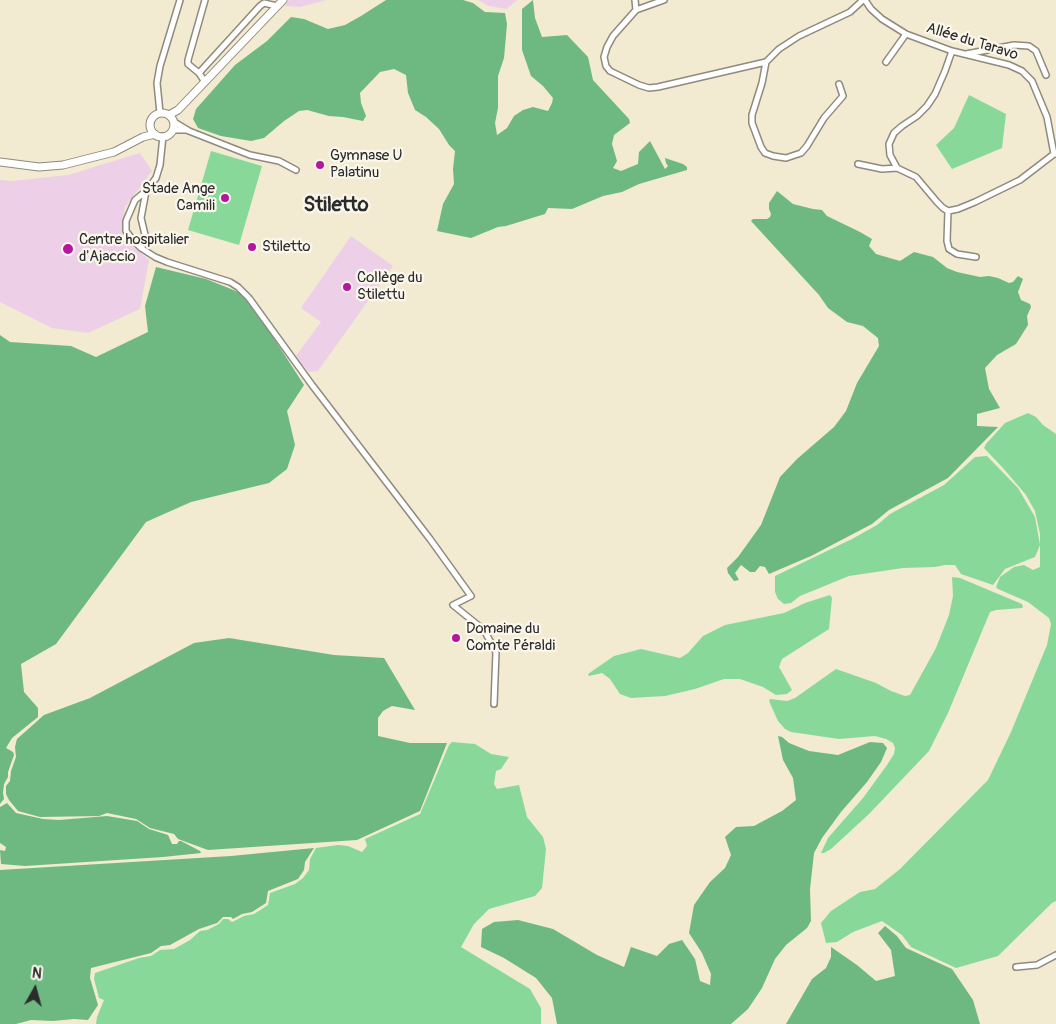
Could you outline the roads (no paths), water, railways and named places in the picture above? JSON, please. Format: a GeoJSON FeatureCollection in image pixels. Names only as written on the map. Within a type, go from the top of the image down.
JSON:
{"type":"FeatureCollection","features":[{"type":"Feature","properties":{"kind":"main road"},"geometry":{"type":"LineString","coordinates":[[153,131],[163,136],[169,134],[178,110],[283,0]]}},
{"type":"Feature","properties":{"kind":"main road"},"geometry":{"type":"LineString","coordinates":[[153,131],[153,117],[160,113],[172,122]]}},
{"type":"Feature","properties":{"kind":"main road"},"geometry":{"type":"LineString","coordinates":[[0,162],[39,167],[63,165],[114,152],[153,131]]}},
{"type":"Feature","properties":{"kind":"street"},"geometry":{"type":"LineString","coordinates":[[160,113],[157,83],[160,66],[180,0]]}},
{"type":"Feature","properties":{"kind":"street"},"geometry":{"type":"LineString","coordinates":[[205,0],[188,60],[188,64],[199,73],[205,82]]}},
{"type":"Feature","properties":{"kind":"street"},"geometry":{"type":"LineString","coordinates":[[635,0],[636,10]]}},
{"type":"Feature","properties":{"kind":"street"},"geometry":{"type":"LineString","coordinates":[[664,0],[636,10],[613,36],[607,46],[604,57],[606,66],[610,71],[649,88],[766,62],[779,49],[799,36],[850,12],[864,0]]}},
{"type":"Feature","properties":{"kind":"street","name":"Allée du Taravo"},"geometry":{"type":"LineString","coordinates":[[864,0],[882,19],[906,34],[952,51],[1010,65],[1022,71],[1032,81],[1047,117],[1055,154]]}},
{"type":"Feature","properties":{"kind":"street"},"geometry":{"type":"LineString","coordinates":[[199,73],[264,3],[277,6]]}},
{"type":"Feature","properties":{"kind":"street"},"geometry":{"type":"LineString","coordinates":[[886,62],[906,34]]}},
{"type":"Feature","properties":{"kind":"street"},"geometry":{"type":"LineString","coordinates":[[963,54],[1014,45],[1029,46],[1036,51],[1046,75]]}},
{"type":"Feature","properties":{"kind":"street"},"geometry":{"type":"LineString","coordinates":[[952,51],[942,79],[927,106],[894,133],[889,144],[890,155],[897,168],[916,178],[937,202],[948,211],[975,202],[1020,180],[1055,154]]}},
{"type":"Feature","properties":{"kind":"street"},"geometry":{"type":"LineString","coordinates":[[766,62],[752,115],[752,123],[760,147],[773,156],[786,158],[801,153],[824,118],[843,96],[839,84]]}},
{"type":"Feature","properties":{"kind":"street"},"geometry":{"type":"LineString","coordinates":[[172,122],[250,155],[279,161],[296,170]]}},
{"type":"Feature","properties":{"kind":"street"},"geometry":{"type":"LineString","coordinates":[[163,136],[160,165],[156,178],[146,191],[135,200],[126,221],[126,231],[141,248],[155,257],[230,282],[249,298],[471,596],[453,605],[484,630],[496,652],[494,704]]}},
{"type":"Feature","properties":{"kind":"street"},"geometry":{"type":"LineString","coordinates":[[858,164],[882,170],[897,168]]}},
{"type":"Feature","properties":{"kind":"street"},"geometry":{"type":"LineString","coordinates":[[141,248],[146,239],[141,218],[146,191]]}},
{"type":"Feature","properties":{"kind":"street"},"geometry":{"type":"LineString","coordinates":[[948,211],[947,241],[949,249],[957,254],[976,257]]}},
{"type":"Feature","properties":{"kind":"street"},"geometry":{"type":"LineString","coordinates":[[1016,967],[1037,964],[1056,955]]}},
{"type":"Feature","properties":{"kind":"place","name":"Gymnase U Palatinu"},"geometry":{"type":"Point","coordinates":[320,165]}},
{"type":"Feature","properties":{"kind":"place","name":"Stade Ange Camili"},"geometry":{"type":"Point","coordinates":[225,198]}},
{"type":"Feature","properties":{"kind":"place","name":"Stiletto"},"geometry":{"type":"Point","coordinates":[252,247]}},
{"type":"Feature","properties":{"kind":"place","name":"Centre hospitalier d'Ajaccio"},"geometry":{"type":"Point","coordinates":[68,249]}},
{"type":"Feature","properties":{"kind":"place","name":"Collège du Stilettu"},"geometry":{"type":"Point","coordinates":[347,287]}},
{"type":"Feature","properties":{"kind":"place","name":"Domaine du Comte Péraldi"},"geometry":{"type":"Point","coordinates":[456,638]}},
{"type":"Feature","properties":{"kind":"district","name":"Stiletto"},"geometry":{"type":"Point","coordinates":[336,206]}}]}
